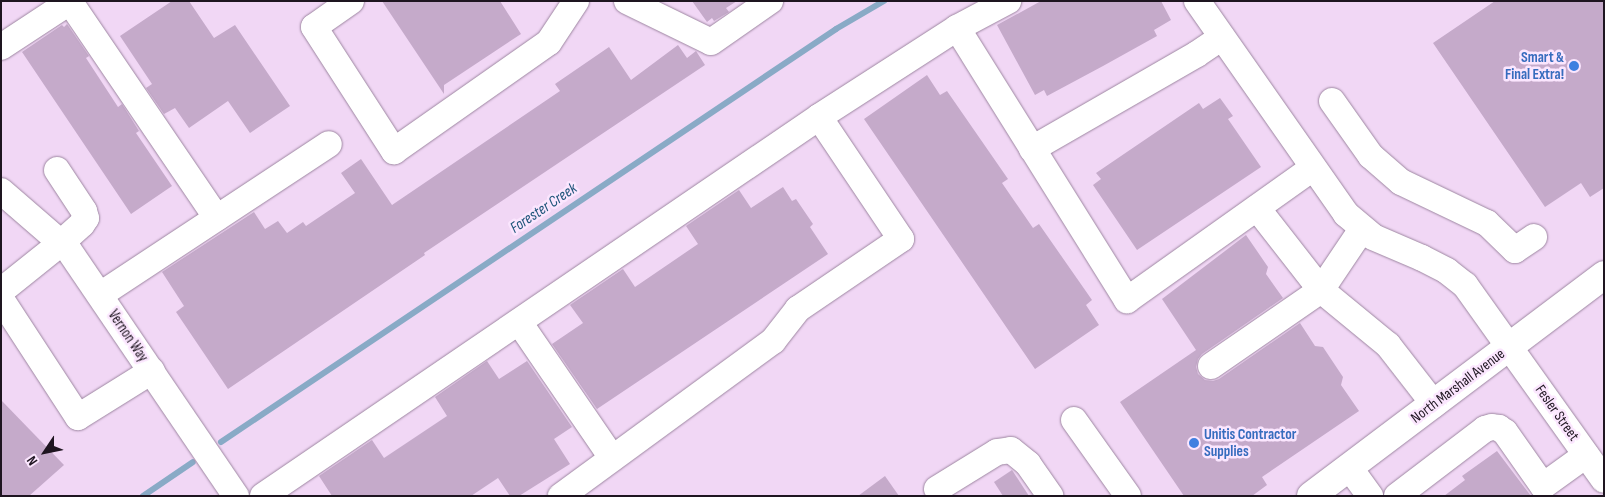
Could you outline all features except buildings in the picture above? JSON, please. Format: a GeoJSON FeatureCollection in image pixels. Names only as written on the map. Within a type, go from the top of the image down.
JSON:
{"type":"FeatureCollection","features":[{"type":"Feature","properties":{"kind":"main road","name":"North Marshall Avenue"},"geometry":{"type":"LineString","coordinates":[[1311,496],[1604,275]]}},
{"type":"Feature","properties":{"kind":"street"},"geometry":{"type":"LineString","coordinates":[[1,47],[70,1],[218,218]]}},
{"type":"Feature","properties":{"kind":"street"},"geometry":{"type":"LineString","coordinates":[[351,1],[314,27],[394,151],[549,42],[576,1]]}},
{"type":"Feature","properties":{"kind":"street"},"geometry":{"type":"LineString","coordinates":[[627,1],[712,42],[770,1]]}},
{"type":"Feature","properties":{"kind":"street"},"geometry":{"type":"LineString","coordinates":[[263,496],[819,117],[957,28],[1008,1]]}},
{"type":"Feature","properties":{"kind":"street","name":"Fesler Street"},"geometry":{"type":"LineString","coordinates":[[1197,1],[1346,214],[1373,238],[1422,258],[1447,271],[1465,285],[1604,480]]}},
{"type":"Feature","properties":{"kind":"street"},"geometry":{"type":"LineString","coordinates":[[957,28],[1127,300],[1313,168]]}},
{"type":"Feature","properties":{"kind":"street"},"geometry":{"type":"LineString","coordinates":[[1032,149],[1222,37]]}},
{"type":"Feature","properties":{"kind":"street"},"geometry":{"type":"LineString","coordinates":[[1332,101],[1371,156],[1401,182],[1486,223],[1515,250],[1534,237]]}},
{"type":"Feature","properties":{"kind":"street"},"geometry":{"type":"LineString","coordinates":[[561,496],[773,341],[798,309],[901,239],[819,117]]}},
{"type":"Feature","properties":{"kind":"street"},"geometry":{"type":"LineString","coordinates":[[100,295],[329,144]]}},
{"type":"Feature","properties":{"kind":"street"},"geometry":{"type":"LineString","coordinates":[[1,291],[61,243],[86,218],[84,211],[57,170]]}},
{"type":"Feature","properties":{"kind":"street","name":"Vernon Way"},"geometry":{"type":"LineString","coordinates":[[1,191],[68,250],[236,496]]}},
{"type":"Feature","properties":{"kind":"street"},"geometry":{"type":"LineString","coordinates":[[1257,208],[1321,290],[1388,345],[1434,404]]}},
{"type":"Feature","properties":{"kind":"street"},"geometry":{"type":"LineString","coordinates":[[1211,366],[1321,290],[1362,229]]}},
{"type":"Feature","properties":{"kind":"street"},"geometry":{"type":"LineString","coordinates":[[1,299],[78,417],[152,371]]}},
{"type":"Feature","properties":{"kind":"street"},"geometry":{"type":"LineString","coordinates":[[518,322],[612,458]]}},
{"type":"Feature","properties":{"kind":"street"},"geometry":{"type":"LineString","coordinates":[[1074,420],[1128,496]]}},
{"type":"Feature","properties":{"kind":"street"},"geometry":{"type":"LineString","coordinates":[[1397,496],[1485,429],[1492,427],[1499,428],[1505,432],[1543,486],[1586,455]]}},
{"type":"Feature","properties":{"kind":"street"},"geometry":{"type":"LineString","coordinates":[[937,489],[997,452],[1011,450],[1028,464],[1050,496]]}},
{"type":"Feature","properties":{"kind":"street"},"geometry":{"type":"LineString","coordinates":[[1349,467],[1370,496]]}},
{"type":"Feature","properties":{"kind":"waterway","name":"Forester Creek"},"geometry":{"type":"LineString","coordinates":[[221,442],[836,29],[884,1]]}},
{"type":"Feature","properties":{"kind":"waterway","name":"Forester Creek"},"geometry":{"type":"LineString","coordinates":[[143,496],[193,462]]}},
{"type":"Feature","properties":{"kind":"place","name":"Smart & Final Extra!"},"geometry":{"type":"Point","coordinates":[1574,66]}},
{"type":"Feature","properties":{"kind":"place","name":"Unitis Contractor Supplies"},"geometry":{"type":"Point","coordinates":[1194,443]}}]}
